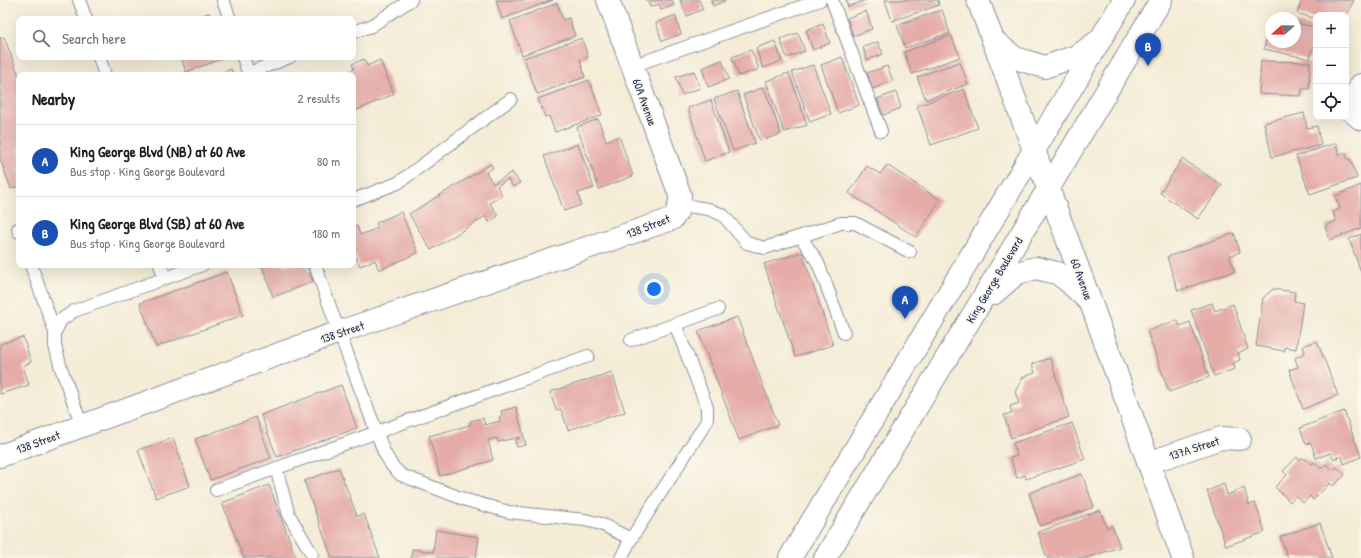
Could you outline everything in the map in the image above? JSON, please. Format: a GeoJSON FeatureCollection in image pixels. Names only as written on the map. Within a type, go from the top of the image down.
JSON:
{"type":"FeatureCollection","features":[{"type":"Feature","properties":{"kind":"street","name":"60A Avenue"},"geometry":{"type":"LineString","coordinates":[[608,0],[680,195],[680,205]]}},
{"type":"Feature","properties":{"kind":"street","name":"60 Avenue"},"geometry":{"type":"LineString","coordinates":[[978,0],[1091,303],[1183,558]]}},
{"type":"Feature","properties":{"kind":"street"},"geometry":{"type":"LineString","coordinates":[[790,558],[1124,0]]}},
{"type":"Feature","properties":{"kind":"street","name":"King George Boulevard"},"geometry":{"type":"LineString","coordinates":[[825,558],[977,308],[1161,0]]}},
{"type":"Feature","properties":{"kind":"street"},"geometry":{"type":"LineString","coordinates":[[993,40],[1015,58],[1045,67],[1079,55],[1102,39]]}},
{"type":"Feature","properties":{"kind":"street"},"geometry":{"type":"LineString","coordinates":[[1361,85],[1349,109],[1361,119]]}},
{"type":"Feature","properties":{"kind":"street","name":"138 Street"},"geometry":{"type":"LineString","coordinates":[[0,456],[339,332],[672,219],[678,212],[680,205]]}},
{"type":"Feature","properties":{"kind":"street"},"geometry":{"type":"LineString","coordinates":[[977,308],[1017,273],[1036,268],[1057,274],[1069,282],[1091,303]]}},
{"type":"Feature","properties":{"kind":"street","name":"137A Street"},"geometry":{"type":"LineString","coordinates":[[1148,463],[1221,438],[1240,439]]}},
{"type":"Feature","properties":{"kind":"lane"},"geometry":{"type":"LineString","coordinates":[[79,0],[85,16]]}},
{"type":"Feature","properties":{"kind":"lane"},"geometry":{"type":"LineString","coordinates":[[223,0],[229,16]]}},
{"type":"Feature","properties":{"kind":"lane"},"geometry":{"type":"LineString","coordinates":[[356,31],[371,26],[411,0]]}},
{"type":"Feature","properties":{"kind":"lane"},"geometry":{"type":"LineString","coordinates":[[632,66],[820,0]]}},
{"type":"Feature","properties":{"kind":"lane"},"geometry":{"type":"LineString","coordinates":[[832,0],[880,131]]}},
{"type":"Feature","properties":{"kind":"lane"},"geometry":{"type":"LineString","coordinates":[[100,60],[104,72]]}},
{"type":"Feature","properties":{"kind":"lane"},"geometry":{"type":"LineString","coordinates":[[244,60],[248,72]]}},
{"type":"Feature","properties":{"kind":"lane"},"geometry":{"type":"LineString","coordinates":[[254,72],[283,60]]}},
{"type":"Feature","properties":{"kind":"lane"},"geometry":{"type":"LineString","coordinates":[[356,199],[398,183],[511,99]]}},
{"type":"Feature","properties":{"kind":"lane"},"geometry":{"type":"LineString","coordinates":[[680,205],[708,209],[722,215],[747,243],[765,248],[841,223],[855,223],[910,252]]}},
{"type":"Feature","properties":{"kind":"lane"},"geometry":{"type":"LineString","coordinates":[[801,237],[818,263],[844,333]]}},
{"type":"Feature","properties":{"kind":"lane"},"geometry":{"type":"LineString","coordinates":[[32,268],[55,332],[55,346],[57,354],[82,426]]}},
{"type":"Feature","properties":{"kind":"lane"},"geometry":{"type":"LineString","coordinates":[[161,268],[165,278]]}},
{"type":"Feature","properties":{"kind":"lane"},"geometry":{"type":"LineString","coordinates":[[55,332],[61,320],[74,311],[193,268]]}},
{"type":"Feature","properties":{"kind":"lane"},"geometry":{"type":"LineString","coordinates":[[316,268],[384,452],[392,466],[401,475],[466,500],[510,512],[585,520],[601,524],[631,539]]}},
{"type":"Feature","properties":{"kind":"lane"},"geometry":{"type":"LineString","coordinates":[[630,340],[718,309]]}},
{"type":"Feature","properties":{"kind":"lane"},"geometry":{"type":"LineString","coordinates":[[621,558],[631,539],[707,421],[707,407],[675,324]]}},
{"type":"Feature","properties":{"kind":"lane"},"geometry":{"type":"LineString","coordinates":[[216,490],[376,431],[588,356]]}},
{"type":"Feature","properties":{"kind":"lane"},"geometry":{"type":"LineString","coordinates":[[276,468],[290,514],[312,554]]}},
{"type":"Feature","properties":{"kind":"building"},"geometry":{"type":"Polygon","coordinates":[[[496,0],[553,0],[502,19],[496,0]]]}},
{"type":"Feature","properties":{"kind":"building"},"geometry":{"type":"Polygon","coordinates":[[[647,0],[672,0],[674,5],[661,10],[659,4],[650,7],[647,0]]]}},
{"type":"Feature","properties":{"kind":"building"},"geometry":{"type":"Polygon","coordinates":[[[680,0],[699,0],[703,9],[687,16],[680,0]]]}},
{"type":"Feature","properties":{"kind":"building"},"geometry":{"type":"Polygon","coordinates":[[[711,0],[727,0],[713,6],[711,0]]]}},
{"type":"Feature","properties":{"kind":"building"},"geometry":{"type":"Polygon","coordinates":[[[846,0],[866,0],[848,7],[846,0]]]}},
{"type":"Feature","properties":{"kind":"building"},"geometry":{"type":"Polygon","coordinates":[[[885,0],[938,0],[939,5],[892,21],[885,0]]]}},
{"type":"Feature","properties":{"kind":"building"},"geometry":{"type":"Polygon","coordinates":[[[1302,0],[1354,0],[1348,12],[1313,12],[1313,18],[1301,14],[1301,12],[1297,12],[1302,0]]]}},
{"type":"Feature","properties":{"kind":"building"},"geometry":{"type":"Polygon","coordinates":[[[557,3],[563,20],[569,18],[575,36],[522,55],[510,21],[557,3]]]}},
{"type":"Feature","properties":{"kind":"building"},"geometry":{"type":"Polygon","coordinates":[[[942,10],[950,33],[905,48],[897,25],[942,10]]]}},
{"type":"Feature","properties":{"kind":"building"},"geometry":{"type":"Polygon","coordinates":[[[866,11],[872,29],[853,36],[847,18],[866,11]]]}},
{"type":"Feature","properties":{"kind":"building"},"geometry":{"type":"Polygon","coordinates":[[[209,13],[210,16],[201,16],[209,13]]]}},
{"type":"Feature","properties":{"kind":"building"},"geometry":{"type":"Polygon","coordinates":[[[675,15],[681,34],[662,41],[656,23],[675,15]]]}},
{"type":"Feature","properties":{"kind":"building"},"geometry":{"type":"Polygon","coordinates":[[[823,24],[830,43],[813,50],[806,30],[823,24]]]}},
{"type":"Feature","properties":{"kind":"building"},"geometry":{"type":"Polygon","coordinates":[[[1301,24],[1313,26],[1313,50],[1310,59],[1264,49],[1265,44],[1265,48],[1301,48],[1301,24]]]}},
{"type":"Feature","properties":{"kind":"building"},"geometry":{"type":"Polygon","coordinates":[[[798,33],[805,51],[787,58],[780,39],[798,33]]]}},
{"type":"Feature","properties":{"kind":"building"},"geometry":{"type":"Polygon","coordinates":[[[951,35],[960,57],[912,74],[904,52],[951,35]]]}},
{"type":"Feature","properties":{"kind":"building"},"geometry":{"type":"Polygon","coordinates":[[[4,37],[17,72],[16,72],[16,187],[11,189],[0,159],[0,38],[4,37]]]}},
{"type":"Feature","properties":{"kind":"building"},"geometry":{"type":"Polygon","coordinates":[[[582,38],[588,57],[580,60],[585,77],[537,94],[524,58],[582,38]]]}},
{"type":"Feature","properties":{"kind":"building"},"geometry":{"type":"Polygon","coordinates":[[[775,41],[782,61],[763,68],[756,48],[775,41]]]}},
{"type":"Feature","properties":{"kind":"building"},"geometry":{"type":"Polygon","coordinates":[[[878,42],[883,54],[867,60],[863,47],[878,42]]]}},
{"type":"Feature","properties":{"kind":"building"},"geometry":{"type":"Polygon","coordinates":[[[751,50],[759,69],[739,76],[732,57],[751,50]]]}},
{"type":"Feature","properties":{"kind":"building"},"geometry":{"type":"Polygon","coordinates":[[[842,57],[859,105],[838,113],[821,65],[842,57]]]}},
{"type":"Feature","properties":{"kind":"building"},"geometry":{"type":"Polygon","coordinates":[[[364,59],[367,66],[380,60],[394,94],[356,111],[356,72],[347,72],[354,69],[352,64],[364,59]]]}},
{"type":"Feature","properties":{"kind":"building"},"geometry":{"type":"Polygon","coordinates":[[[182,60],[219,60],[186,72],[182,60]]]}},
{"type":"Feature","properties":{"kind":"building"},"geometry":{"type":"Polygon","coordinates":[[[722,60],[729,79],[708,87],[702,68],[722,60]]]}},
{"type":"Feature","properties":{"kind":"building"},"geometry":{"type":"Polygon","coordinates":[[[1261,61],[1310,62],[1309,89],[1302,89],[1301,96],[1259,94],[1261,61]]]}},
{"type":"Feature","properties":{"kind":"building"},"geometry":{"type":"Polygon","coordinates":[[[960,62],[968,84],[926,100],[917,77],[960,62]]]}},
{"type":"Feature","properties":{"kind":"building"},"geometry":{"type":"Polygon","coordinates":[[[813,65],[831,114],[810,122],[792,72],[813,65]]]}},
{"type":"Feature","properties":{"kind":"building"},"geometry":{"type":"Polygon","coordinates":[[[887,66],[893,81],[872,89],[867,73],[887,66]]]}},
{"type":"Feature","properties":{"kind":"building"},"geometry":{"type":"Polygon","coordinates":[[[231,69],[232,72],[222,72],[231,69]]]}},
{"type":"Feature","properties":{"kind":"building"},"geometry":{"type":"Polygon","coordinates":[[[694,71],[700,88],[682,95],[676,77],[694,71]]]}},
{"type":"Feature","properties":{"kind":"building"},"geometry":{"type":"Polygon","coordinates":[[[789,73],[807,125],[784,132],[766,81],[789,73]]]}},
{"type":"Feature","properties":{"kind":"building"},"geometry":{"type":"Polygon","coordinates":[[[589,80],[602,115],[555,132],[549,116],[545,117],[538,99],[589,80]]]}},
{"type":"Feature","properties":{"kind":"building"},"geometry":{"type":"Polygon","coordinates":[[[764,87],[781,134],[760,141],[743,95],[764,87]]]}},
{"type":"Feature","properties":{"kind":"building"},"geometry":{"type":"Polygon","coordinates":[[[964,89],[978,128],[931,145],[917,106],[964,89]]]}},
{"type":"Feature","properties":{"kind":"building"},"geometry":{"type":"Polygon","coordinates":[[[737,91],[755,143],[733,151],[714,99],[737,91]]]}},
{"type":"Feature","properties":{"kind":"building"},"geometry":{"type":"Polygon","coordinates":[[[896,92],[901,108],[883,115],[877,99],[896,92]]]}},
{"type":"Feature","properties":{"kind":"building"},"geometry":{"type":"Polygon","coordinates":[[[711,100],[729,152],[705,161],[688,108],[711,100]]]}},
{"type":"Feature","properties":{"kind":"building"},"geometry":{"type":"Polygon","coordinates":[[[1304,113],[1307,128],[1317,126],[1321,145],[1272,157],[1264,123],[1304,113]]]}},
{"type":"Feature","properties":{"kind":"building"},"geometry":{"type":"Polygon","coordinates":[[[598,119],[606,141],[619,136],[633,176],[599,189],[577,127],[598,119]]]}},
{"type":"Feature","properties":{"kind":"building"},"geometry":{"type":"Polygon","coordinates":[[[1336,143],[1339,155],[1346,153],[1347,159],[1350,159],[1357,178],[1310,194],[1296,156],[1336,143]]]}},
{"type":"Feature","properties":{"kind":"building"},"geometry":{"type":"Polygon","coordinates":[[[578,144],[594,188],[578,193],[581,205],[564,211],[544,156],[578,144]]]}},
{"type":"Feature","properties":{"kind":"building"},"geometry":{"type":"Polygon","coordinates":[[[1182,159],[1222,185],[1198,219],[1160,193],[1182,159]]]}},
{"type":"Feature","properties":{"kind":"building"},"geometry":{"type":"Polygon","coordinates":[[[491,164],[493,168],[486,172],[493,184],[512,172],[520,183],[513,187],[508,179],[497,186],[502,195],[490,203],[498,216],[489,222],[486,216],[431,250],[409,214],[491,164]]]}},
{"type":"Feature","properties":{"kind":"building"},"geometry":{"type":"Polygon","coordinates":[[[887,165],[940,200],[916,237],[849,193],[867,166],[880,174],[887,165]]]}},
{"type":"Feature","properties":{"kind":"building"},"geometry":{"type":"Polygon","coordinates":[[[1361,185],[1361,228],[1330,240],[1325,226],[1336,221],[1333,212],[1340,209],[1335,196],[1361,185]]]}},
{"type":"Feature","properties":{"kind":"building"},"geometry":{"type":"Polygon","coordinates":[[[401,212],[418,253],[379,270],[375,260],[360,266],[356,257],[356,226],[360,235],[378,228],[376,223],[401,212]]]}},
{"type":"Feature","properties":{"kind":"building"},"geometry":{"type":"Polygon","coordinates":[[[1234,233],[1240,252],[1229,256],[1235,271],[1178,291],[1167,257],[1234,233]]]}},
{"type":"Feature","properties":{"kind":"building"},"geometry":{"type":"Polygon","coordinates":[[[1361,234],[1361,272],[1349,239],[1361,234]]]}},
{"type":"Feature","properties":{"kind":"building"},"geometry":{"type":"Polygon","coordinates":[[[802,252],[833,345],[795,357],[764,264],[802,252]]]}},
{"type":"Feature","properties":{"kind":"building"},"geometry":{"type":"Polygon","coordinates":[[[263,268],[307,268],[313,282],[273,297],[263,268]]]}},
{"type":"Feature","properties":{"kind":"building"},"geometry":{"type":"Polygon","coordinates":[[[227,272],[243,315],[156,347],[140,303],[227,272]]]}},
{"type":"Feature","properties":{"kind":"building"},"geometry":{"type":"Polygon","coordinates":[[[1273,289],[1295,292],[1294,301],[1303,303],[1296,349],[1285,347],[1284,351],[1256,346],[1263,298],[1273,289]]]}},
{"type":"Feature","properties":{"kind":"building"},"geometry":{"type":"Polygon","coordinates":[[[1212,303],[1215,311],[1233,304],[1248,349],[1238,353],[1240,360],[1233,363],[1235,369],[1214,376],[1191,310],[1212,303]]]}},
{"type":"Feature","properties":{"kind":"building"},"geometry":{"type":"Polygon","coordinates":[[[737,317],[778,425],[739,440],[698,331],[737,317]]]}},
{"type":"Feature","properties":{"kind":"building"},"geometry":{"type":"Polygon","coordinates":[[[1177,320],[1180,326],[1190,322],[1209,377],[1169,392],[1147,331],[1177,320]]]}},
{"type":"Feature","properties":{"kind":"building"},"geometry":{"type":"Polygon","coordinates":[[[23,337],[31,362],[23,366],[29,385],[0,394],[0,344],[23,337]]]}},
{"type":"Feature","properties":{"kind":"building"},"geometry":{"type":"Polygon","coordinates":[[[1317,341],[1338,395],[1303,409],[1289,370],[1298,367],[1295,358],[1305,353],[1303,346],[1317,341]]]}},
{"type":"Feature","properties":{"kind":"building"},"geometry":{"type":"Polygon","coordinates":[[[1050,358],[1069,417],[1011,438],[1004,415],[1012,413],[1010,406],[1019,403],[1015,392],[1023,377],[1035,373],[1032,364],[1050,358]]]}},
{"type":"Feature","properties":{"kind":"building"},"geometry":{"type":"Polygon","coordinates":[[[612,372],[625,412],[568,430],[561,409],[556,410],[550,392],[612,372]]]}},
{"type":"Feature","properties":{"kind":"building"},"geometry":{"type":"Polygon","coordinates":[[[341,385],[357,428],[277,457],[261,415],[341,385]]]}},
{"type":"Feature","properties":{"kind":"building"},"geometry":{"type":"Polygon","coordinates":[[[516,407],[526,445],[517,447],[515,440],[519,439],[519,437],[498,442],[497,438],[488,440],[493,460],[440,476],[429,436],[470,425],[470,421],[483,418],[485,425],[500,421],[499,417],[502,416],[501,411],[516,407]]]}},
{"type":"Feature","properties":{"kind":"building"},"geometry":{"type":"Polygon","coordinates":[[[1344,411],[1361,457],[1344,464],[1342,456],[1333,459],[1331,453],[1316,458],[1311,443],[1306,444],[1300,428],[1344,411]]]}},
{"type":"Feature","properties":{"kind":"building"},"geometry":{"type":"Polygon","coordinates":[[[256,417],[271,458],[210,480],[195,439],[256,417]]]}},
{"type":"Feature","properties":{"kind":"building"},"geometry":{"type":"Polygon","coordinates":[[[1072,423],[1085,459],[1026,479],[1025,475],[1017,478],[1010,458],[1017,456],[1013,443],[1072,423]]]}},
{"type":"Feature","properties":{"kind":"building"},"geometry":{"type":"Polygon","coordinates":[[[173,438],[190,486],[156,498],[138,450],[173,438]]]}},
{"type":"Feature","properties":{"kind":"building"},"geometry":{"type":"Polygon","coordinates":[[[1297,457],[1299,460],[1301,458],[1312,464],[1314,462],[1321,469],[1326,464],[1333,470],[1337,467],[1345,475],[1333,486],[1330,483],[1313,500],[1310,496],[1303,503],[1296,496],[1290,502],[1275,487],[1287,475],[1283,471],[1297,457]]]}},
{"type":"Feature","properties":{"kind":"building"},"geometry":{"type":"Polygon","coordinates":[[[339,468],[357,516],[364,514],[380,558],[332,558],[304,481],[339,468]]]}},
{"type":"Feature","properties":{"kind":"building"},"geometry":{"type":"Polygon","coordinates":[[[1082,474],[1094,507],[1040,526],[1029,493],[1082,474]]]}},
{"type":"Feature","properties":{"kind":"building"},"geometry":{"type":"Polygon","coordinates":[[[1224,484],[1227,495],[1244,488],[1249,505],[1255,503],[1265,532],[1226,546],[1207,491],[1224,484]]]}},
{"type":"Feature","properties":{"kind":"building"},"geometry":{"type":"Polygon","coordinates":[[[269,485],[296,558],[244,558],[222,503],[269,485]]]}},
{"type":"Feature","properties":{"kind":"building"},"geometry":{"type":"Polygon","coordinates":[[[1100,510],[1107,528],[1112,526],[1120,547],[1086,558],[1047,558],[1038,532],[1100,510]]]}},
{"type":"Feature","properties":{"kind":"building"},"geometry":{"type":"Polygon","coordinates":[[[1320,523],[1332,558],[1288,558],[1280,537],[1320,523]]]}},
{"type":"Feature","properties":{"kind":"building"},"geometry":{"type":"Polygon","coordinates":[[[436,530],[479,537],[476,558],[411,558],[412,549],[433,552],[436,530]]]}},
{"type":"Feature","properties":{"kind":"place","name":"King George Blvd (SB) at 60 Ave"},"geometry":{"type":"Point","coordinates":[1148,66]}},
{"type":"Feature","properties":{"kind":"place","name":"King George Blvd (NB) at 60 Ave"},"geometry":{"type":"Point","coordinates":[905,319]}}]}
